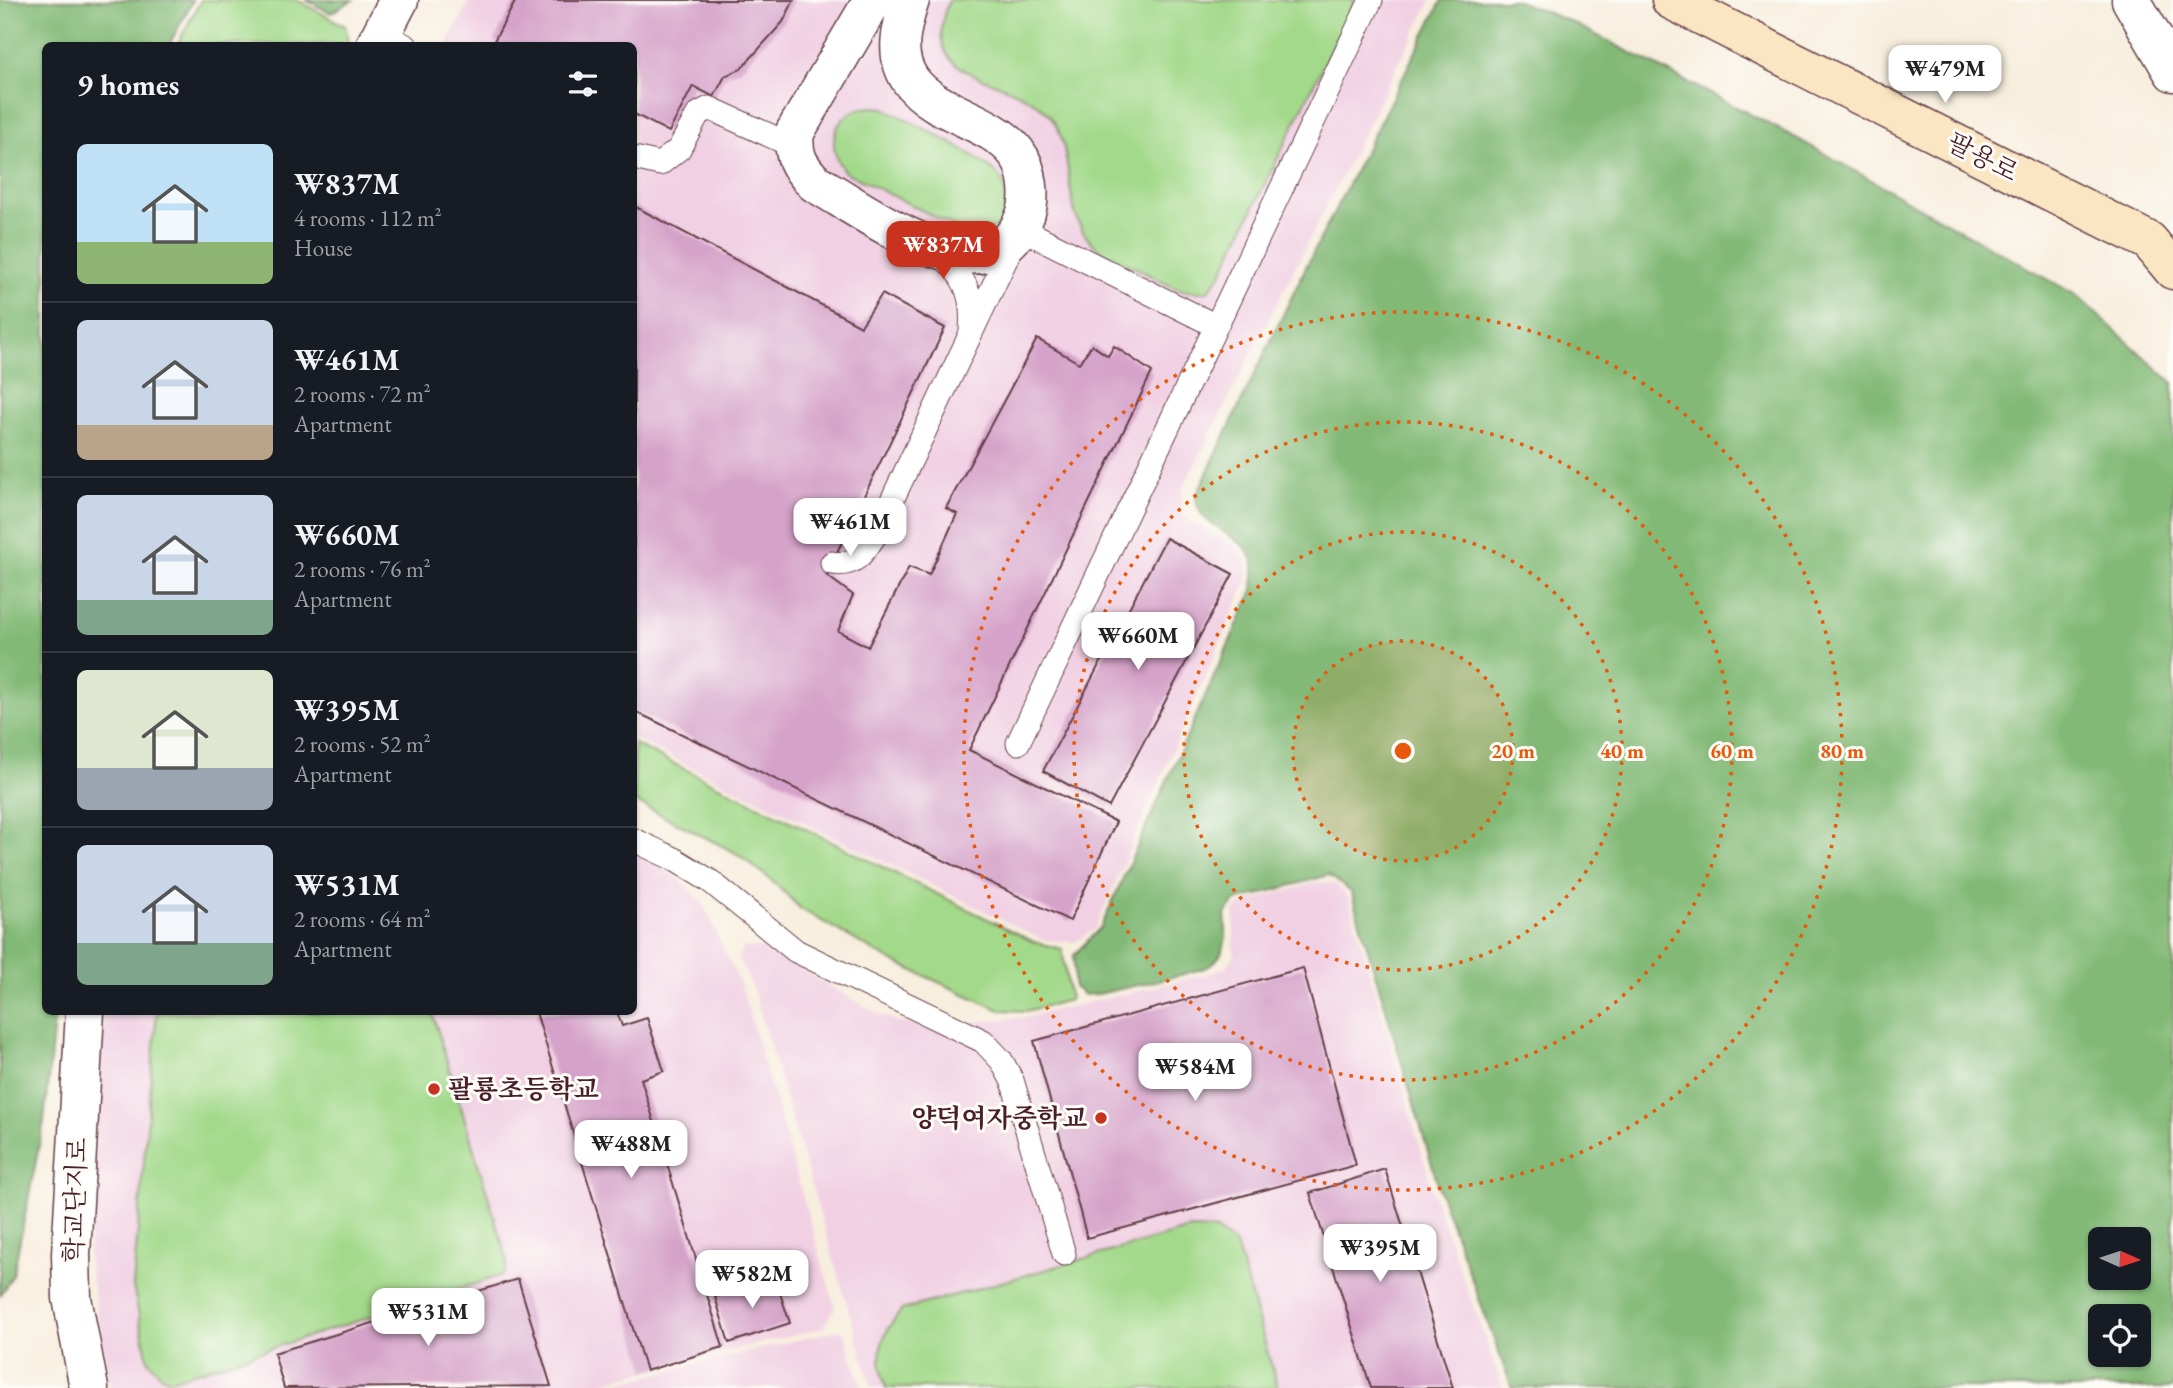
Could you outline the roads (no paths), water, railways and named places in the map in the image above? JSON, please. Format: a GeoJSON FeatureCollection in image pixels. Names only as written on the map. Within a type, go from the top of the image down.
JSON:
{"type":"FeatureCollection","features":[{"type":"Feature","properties":{"kind":"main road","name":"팔용로"},"geometry":{"type":"LineString","coordinates":[[1671,0],[2149,241],[2173,270]]}},
{"type":"Feature","properties":{"kind":"street"},"geometry":{"type":"LineString","coordinates":[[388,41],[399,0]]}},
{"type":"Feature","properties":{"kind":"street"},"geometry":{"type":"LineString","coordinates":[[873,0],[802,116],[795,132],[793,146],[800,168],[815,183],[931,248],[955,254],[984,255],[1004,248],[1020,230],[1029,208],[1027,180],[1018,154],[1000,137],[925,94],[911,81],[900,52],[900,29],[910,0]]}},
{"type":"Feature","properties":{"kind":"street"},"geometry":{"type":"LineString","coordinates":[[2131,0],[2173,72]]}},
{"type":"Feature","properties":{"kind":"street","name":"학교단지로"},"geometry":{"type":"LineString","coordinates":[[85,1015],[71,1254],[72,1298],[89,1388]]}},
{"type":"Feature","properties":{"kind":"lane"},"geometry":{"type":"LineString","coordinates":[[1018,743],[1371,0]]}},
{"type":"Feature","properties":{"kind":"lane"},"geometry":{"type":"LineString","coordinates":[[637,159],[660,164],[679,149],[698,114],[709,108],[793,146]]}},
{"type":"Feature","properties":{"kind":"lane"},"geometry":{"type":"LineString","coordinates":[[832,563],[853,562],[869,545],[965,352],[1020,230],[1216,326]]}},
{"type":"Feature","properties":{"kind":"lane"},"geometry":{"type":"LineString","coordinates":[[931,248],[950,262],[967,281],[973,307],[965,352]]}},
{"type":"Feature","properties":{"kind":"lane"},"geometry":{"type":"LineString","coordinates":[[637,841],[674,859],[710,881],[796,951],[983,1041],[1001,1060],[1012,1080],[1064,1254]]}},
{"type":"Feature","properties":{"kind":"place","name":"팔룡초등학교"},"geometry":{"type":"Point","coordinates":[434,1089]}},
{"type":"Feature","properties":{"kind":"place","name":"양덕여자중학교"},"geometry":{"type":"Point","coordinates":[1101,1118]}}]}
